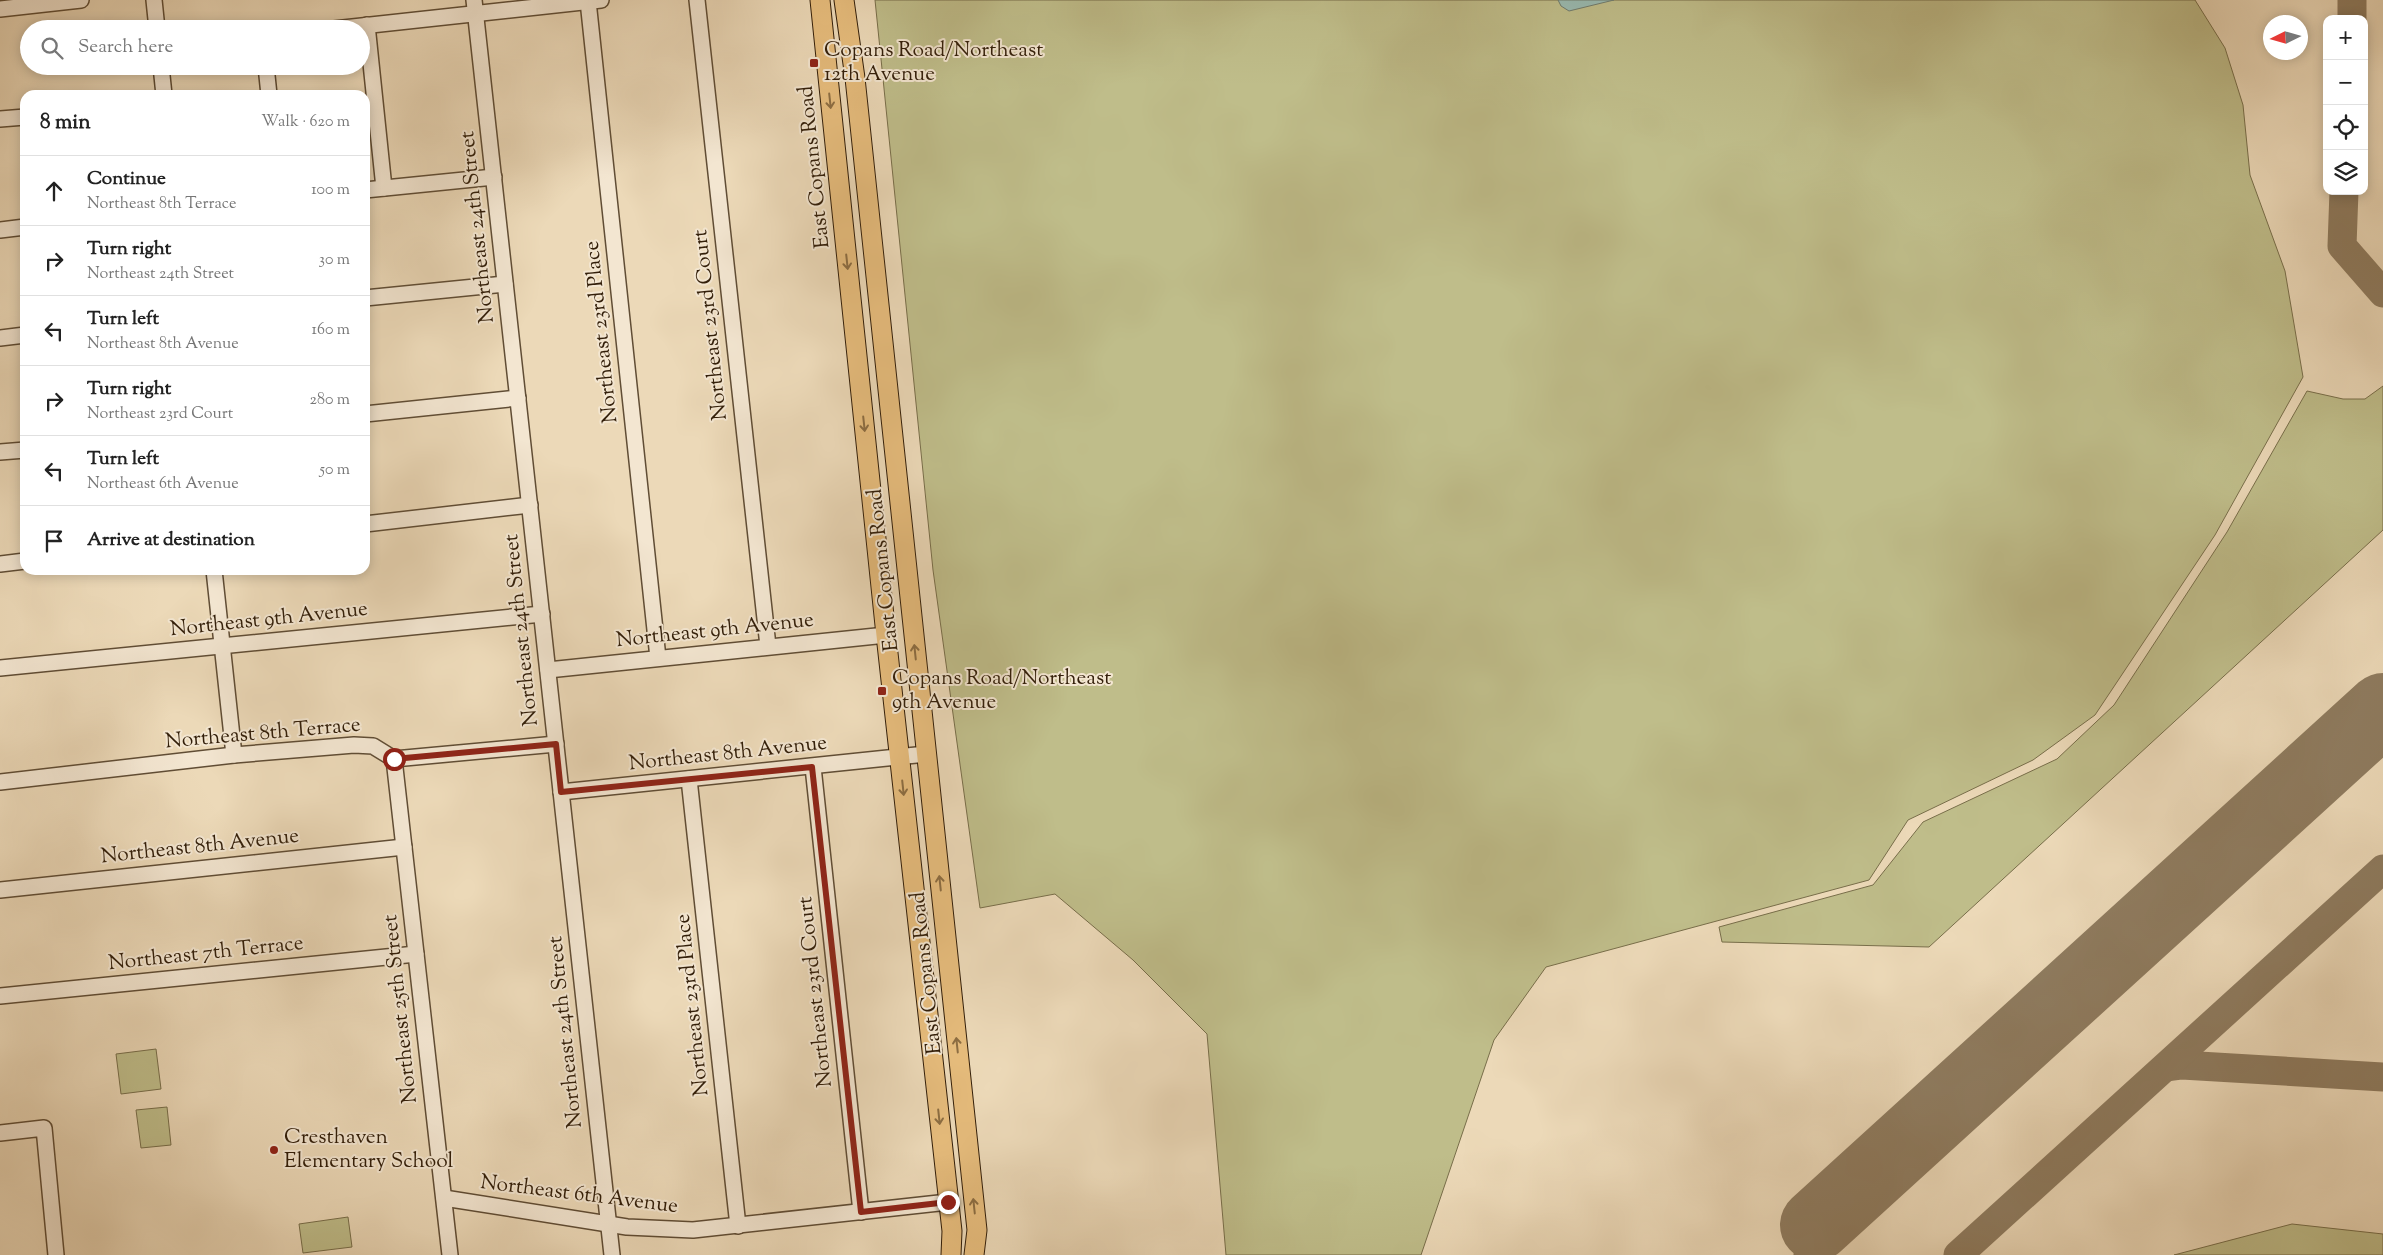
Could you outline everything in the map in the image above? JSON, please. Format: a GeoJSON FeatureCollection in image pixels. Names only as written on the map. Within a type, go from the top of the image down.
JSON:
{"type":"FeatureCollection","features":[{"type":"Feature","properties":{"kind":"main road","name":"East Copans Road"},"geometry":{"type":"LineString","coordinates":[[820,0],[886,635],[952,1231],[950,1255]]}},
{"type":"Feature","properties":{"kind":"main road","name":"East Copans Road"},"geometry":{"type":"LineString","coordinates":[[844,0],[855,78],[977,1230],[974,1255]]}},
{"type":"Feature","properties":{"kind":"street"},"geometry":{"type":"LineString","coordinates":[[0,9],[81,0]]}},
{"type":"Feature","properties":{"kind":"street"},"geometry":{"type":"LineString","coordinates":[[154,0],[156,20]]}},
{"type":"Feature","properties":{"kind":"street","name":"Northeast 23rd Court"},"geometry":{"type":"LineString","coordinates":[[697,0],[768,646]]}},
{"type":"Feature","properties":{"kind":"street"},"geometry":{"type":"LineString","coordinates":[[370,24],[475,6],[595,1]]}},
{"type":"Feature","properties":{"kind":"street","name":"Northeast 23rd Place"},"geometry":{"type":"LineString","coordinates":[[595,1],[658,658]]}},
{"type":"Feature","properties":{"kind":"street","name":"Northeast 24th Street"},"geometry":{"type":"LineString","coordinates":[[475,6],[612,1255]]}},
{"type":"Feature","properties":{"kind":"street"},"geometry":{"type":"LineString","coordinates":[[370,61],[384,188]]}},
{"type":"Feature","properties":{"kind":"street"},"geometry":{"type":"LineString","coordinates":[[162,75],[163,90]]}},
{"type":"Feature","properties":{"kind":"street"},"geometry":{"type":"LineString","coordinates":[[267,75],[268,90]]}},
{"type":"Feature","properties":{"kind":"street"},"geometry":{"type":"LineString","coordinates":[[0,119],[20,117]]}},
{"type":"Feature","properties":{"kind":"street"},"geometry":{"type":"LineString","coordinates":[[370,189],[494,177]]}},
{"type":"Feature","properties":{"kind":"street"},"geometry":{"type":"LineString","coordinates":[[0,230],[20,228]]}},
{"type":"Feature","properties":{"kind":"street"},"geometry":{"type":"LineString","coordinates":[[370,298],[505,284]]}},
{"type":"Feature","properties":{"kind":"street"},"geometry":{"type":"LineString","coordinates":[[0,338],[20,336]]}},
{"type":"Feature","properties":{"kind":"street"},"geometry":{"type":"LineString","coordinates":[[370,413],[518,398]]}},
{"type":"Feature","properties":{"kind":"street"},"geometry":{"type":"LineString","coordinates":[[0,452],[20,450]]}},
{"type":"Feature","properties":{"kind":"street"},"geometry":{"type":"LineString","coordinates":[[370,523],[530,505]]}},
{"type":"Feature","properties":{"kind":"street"},"geometry":{"type":"LineString","coordinates":[[0,564],[20,562]]}},
{"type":"Feature","properties":{"kind":"street"},"geometry":{"type":"LineString","coordinates":[[215,575],[234,756]]}},
{"type":"Feature","properties":{"kind":"street","name":"Northeast 9th Avenue"},"geometry":{"type":"LineString","coordinates":[[0,668],[542,614]]}},
{"type":"Feature","properties":{"kind":"street","name":"Northeast 9th Avenue"},"geometry":{"type":"LineString","coordinates":[[548,670],[886,635]]}},
{"type":"Feature","properties":{"kind":"street"},"geometry":{"type":"LineString","coordinates":[[394,759],[556,744]]}},
{"type":"Feature","properties":{"kind":"street","name":"Northeast 8th Terrace"},"geometry":{"type":"LineString","coordinates":[[0,782],[234,756],[354,745],[373,746],[394,759]]}},
{"type":"Feature","properties":{"kind":"street","name":"Northeast 8th Avenue"},"geometry":{"type":"LineString","coordinates":[[561,792],[926,754]]}},
{"type":"Feature","properties":{"kind":"street","name":"Northeast 25th Street"},"geometry":{"type":"LineString","coordinates":[[394,759],[450,1255]]}},
{"type":"Feature","properties":{"kind":"street","name":"Northeast 23rd Court"},"geometry":{"type":"LineString","coordinates":[[812,767],[861,1212]]}},
{"type":"Feature","properties":{"kind":"street","name":"Northeast 23rd Place"},"geometry":{"type":"LineString","coordinates":[[690,779],[738,1226]]}},
{"type":"Feature","properties":{"kind":"street","name":"Northeast 8th Avenue"},"geometry":{"type":"LineString","coordinates":[[0,890],[404,847]]}},
{"type":"Feature","properties":{"kind":"street","name":"Northeast 7th Terrace"},"geometry":{"type":"LineString","coordinates":[[0,996],[416,954]]}},
{"type":"Feature","properties":{"kind":"street"},"geometry":{"type":"LineString","coordinates":[[0,1133],[44,1128],[56,1255]]}},
{"type":"Feature","properties":{"kind":"street","name":"Northeast 6th Avenue"},"geometry":{"type":"LineString","coordinates":[[444,1198],[656,1230],[693,1230],[738,1226],[948,1202]]}},
{"type":"Feature","properties":{"kind":"shaded area"},"geometry":{"type":"Polygon","coordinates":[[[875,0],[2195,0],[2225,48],[2243,105],[2250,175],[2285,271],[2303,377],[2215,535],[2095,715],[2033,760],[1908,820],[1869,880],[1546,967],[1494,1040],[1421,1255],[1226,1255],[1207,1034],[1133,960],[1055,894],[980,908],[933,570],[875,0]]]}},
{"type":"Feature","properties":{"kind":"shaded area"},"geometry":{"type":"Polygon","coordinates":[[[2383,386],[2383,530],[1929,947],[1722,942],[1719,927],[1873,885],[1923,822],[2057,759],[2114,705],[2227,532],[2307,391],[2343,399],[2365,399],[2383,386]]]}},
{"type":"Feature","properties":{"kind":"shaded area"},"geometry":{"type":"Polygon","coordinates":[[[156,1049],[161,1089],[121,1094],[116,1054],[156,1049]]]}},
{"type":"Feature","properties":{"kind":"shaded area"},"geometry":{"type":"Polygon","coordinates":[[[167,1107],[171,1145],[141,1148],[136,1110],[167,1107]]]}},
{"type":"Feature","properties":{"kind":"shaded area"},"geometry":{"type":"Polygon","coordinates":[[[348,1217],[352,1247],[303,1253],[299,1224],[348,1217]]]}},
{"type":"Feature","properties":{"kind":"shaded area"},"geometry":{"type":"Polygon","coordinates":[[[2292,1224],[2383,1234],[2383,1255],[2174,1255],[2292,1224]]]}},
{"type":"Feature","properties":{"kind":"water"},"geometry":{"type":"Polygon","coordinates":[[[1558,0],[1614,0],[1569,11],[1561,6],[1558,0]]]}},
{"type":"Feature","properties":{"kind":"taxiway"},"geometry":{"type":"LineString","coordinates":[[2352,0],[2352,15]]}},
{"type":"Feature","properties":{"kind":"taxiway"},"geometry":{"type":"LineString","coordinates":[[2344,195],[2342,246],[2383,293]]}},
{"type":"Feature","properties":{"kind":"taxiway"},"geometry":{"type":"LineString","coordinates":[[2368,723],[2383,739]]}},
{"type":"Feature","properties":{"kind":"taxiway"},"geometry":{"type":"LineString","coordinates":[[1958,1255],[2383,869]]}},
{"type":"Feature","properties":{"kind":"taxiway"},"geometry":{"type":"LineString","coordinates":[[2167,1067],[2182,1065],[2383,1077]]}},
{"type":"Feature","properties":{"kind":"taxiway"},"geometry":{"type":"LineString","coordinates":[[1808,1255],[1816,1225]]}},
{"type":"Feature","properties":{"kind":"runway"},"geometry":{"type":"LineString","coordinates":[[1816,1225],[2383,709]]}},
{"type":"Feature","properties":{"kind":"place","name":"Copans Road/Northeast 12th Avenue"},"geometry":{"type":"Point","coordinates":[814,63]}},
{"type":"Feature","properties":{"kind":"place","name":"Copans Road/Northeast 9th Avenue"},"geometry":{"type":"Point","coordinates":[882,691]}},
{"type":"Feature","properties":{"kind":"place","name":"Cresthaven Elementary School"},"geometry":{"type":"Point","coordinates":[274,1150]}},
{"type":"Feature","properties":{"kind":"route"},"geometry":{"type":"LineString","coordinates":[[394,759],[556,744],[561,792],[812,767],[861,1212],[948,1202]]}}]}
